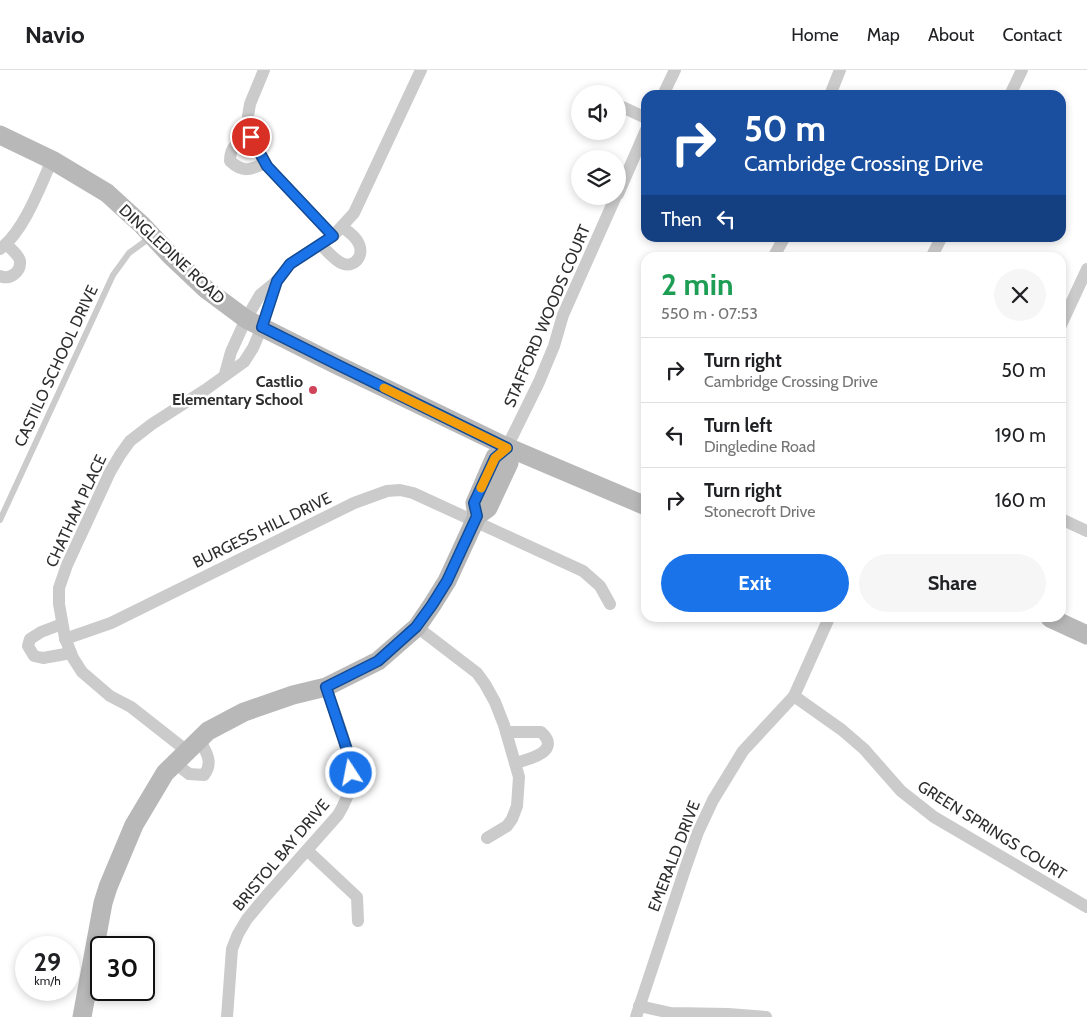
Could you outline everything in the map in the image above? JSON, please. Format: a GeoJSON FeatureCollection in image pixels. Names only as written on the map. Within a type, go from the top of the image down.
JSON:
{"type":"FeatureCollection","features":[{"type":"Feature","properties":{"kind":"street"},"geometry":{"type":"LineString","coordinates":[[264,70],[250,104],[248,116],[251,137],[265,163],[333,236]]}},
{"type":"Feature","properties":{"kind":"street"},"geometry":{"type":"LineString","coordinates":[[225,374],[231,352],[254,323],[277,281],[290,264],[333,236],[354,213],[421,70]]}},
{"type":"Feature","properties":{"kind":"street"},"geometry":{"type":"LineString","coordinates":[[665,90],[675,70]]}},
{"type":"Feature","properties":{"kind":"street"},"geometry":{"type":"LineString","coordinates":[[832,90],[840,70]]}},
{"type":"Feature","properties":{"kind":"street"},"geometry":{"type":"LineString","coordinates":[[1012,90],[1022,70]]}},
{"type":"Feature","properties":{"kind":"street"},"geometry":{"type":"LineString","coordinates":[[626,109],[641,116]]}},
{"type":"Feature","properties":{"kind":"street","name":"DINGLEDINE ROAD"},"geometry":{"type":"LineString","coordinates":[[0,135],[52,160],[107,193],[142,224],[207,290],[254,323],[507,448],[641,504]]}},
{"type":"Feature","properties":{"kind":"street"},"geometry":{"type":"LineString","coordinates":[[251,137],[236,143],[230,154],[230,161],[237,168],[245,170],[265,163]]}},
{"type":"Feature","properties":{"kind":"street","name":"STAFFORD WOODS COURT"},"geometry":{"type":"LineString","coordinates":[[626,175],[641,141]]}},
{"type":"Feature","properties":{"kind":"street"},"geometry":{"type":"LineString","coordinates":[[0,276],[7,278],[17,272],[20,264],[17,256],[3,247],[29,212],[52,160]]}},
{"type":"Feature","properties":{"kind":"street","name":"STAFFORD WOODS COURT"},"geometry":{"type":"LineString","coordinates":[[507,448],[539,382],[554,346],[563,315],[612,205]]}},
{"type":"Feature","properties":{"kind":"street"},"geometry":{"type":"LineString","coordinates":[[321,245],[338,262],[352,264],[357,261],[361,254],[359,244],[342,227]]}},
{"type":"Feature","properties":{"kind":"street"},"geometry":{"type":"LineString","coordinates":[[1066,314],[1087,269]]}},
{"type":"Feature","properties":{"kind":"street"},"geometry":{"type":"LineString","coordinates":[[254,323],[260,295],[277,281]]}},
{"type":"Feature","properties":{"kind":"street","name":"CHATHAM PLACE"},"geometry":{"type":"LineString","coordinates":[[187,751],[131,707],[110,696],[95,685],[82,672],[65,640],[59,604],[59,588],[66,565],[110,472],[130,441],[244,362],[253,348],[254,323]]}},
{"type":"Feature","properties":{"kind":"street"},"geometry":{"type":"LineString","coordinates":[[82,1017],[103,903],[108,887],[134,825],[165,773],[208,731],[244,712],[293,695],[326,687],[378,661],[416,627],[447,581],[476,519],[474,503],[495,458],[507,448]]}},
{"type":"Feature","properties":{"kind":"street","name":"BURGESS HILL DRIVE"},"geometry":{"type":"LineString","coordinates":[[65,640],[111,623],[354,503],[387,491],[400,490],[413,493],[476,519],[583,571],[600,586],[610,604]]}},
{"type":"Feature","properties":{"kind":"street"},"geometry":{"type":"LineString","coordinates":[[1066,522],[1087,531]]}},
{"type":"Feature","properties":{"kind":"street","name":"EMERALD DRIVE"},"geometry":{"type":"LineString","coordinates":[[637,1012],[698,832],[713,800],[743,751],[794,696],[827,622]]}},
{"type":"Feature","properties":{"kind":"street"},"geometry":{"type":"LineString","coordinates":[[1059,622],[1087,635]]}},
{"type":"Feature","properties":{"kind":"street"},"geometry":{"type":"LineString","coordinates":[[62,624],[41,632],[30,639],[28,646],[34,656],[44,658],[71,653]]}},
{"type":"Feature","properties":{"kind":"street"},"geometry":{"type":"LineString","coordinates":[[416,627],[477,673],[486,684],[495,702],[506,732],[519,778],[517,806],[507,826],[488,838]]}},
{"type":"Feature","properties":{"kind":"street","name":"BRISTOL BAY DRIVE"},"geometry":{"type":"LineString","coordinates":[[227,1017],[232,949],[238,934],[247,919],[308,851],[338,815],[346,802],[351,783],[351,762],[326,687]]}},
{"type":"Feature","properties":{"kind":"street","name":"GREEN SPRINGS COURT"},"geometry":{"type":"LineString","coordinates":[[794,696],[842,730],[864,750],[901,792],[934,817],[1087,907]]}},
{"type":"Feature","properties":{"kind":"street"},"geometry":{"type":"LineString","coordinates":[[506,732],[541,732],[547,738],[547,749],[538,756],[515,764]]}},
{"type":"Feature","properties":{"kind":"street"},"geometry":{"type":"LineString","coordinates":[[308,851],[356,897],[358,921]]}},
{"type":"Feature","properties":{"kind":"street"},"geometry":{"type":"LineString","coordinates":[[637,1012],[728,1014],[766,1017]]}},
{"type":"Feature","properties":{"kind":"lane","name":"CASTILO SCHOOL DRIVE"},"geometry":{"type":"LineString","coordinates":[[0,520],[113,275],[129,253],[152,236]]}},
{"type":"Feature","properties":{"kind":"slow traffic"},"geometry":{"type":"LineString","coordinates":[[384,388],[507,448],[495,458],[481,488]]}},
{"type":"Feature","properties":{"kind":"place","name":"Castlio Elementary School"},"geometry":{"type":"Point","coordinates":[313,390]}},
{"type":"Feature","properties":{"kind":"route"},"geometry":{"type":"LineString","coordinates":[[251,137],[267,166],[333,236],[290,264],[277,281],[272,302],[262,327],[507,448],[495,458],[474,503],[477,516],[447,581],[416,627],[378,661],[326,687],[351,762],[351,773]]}}]}
